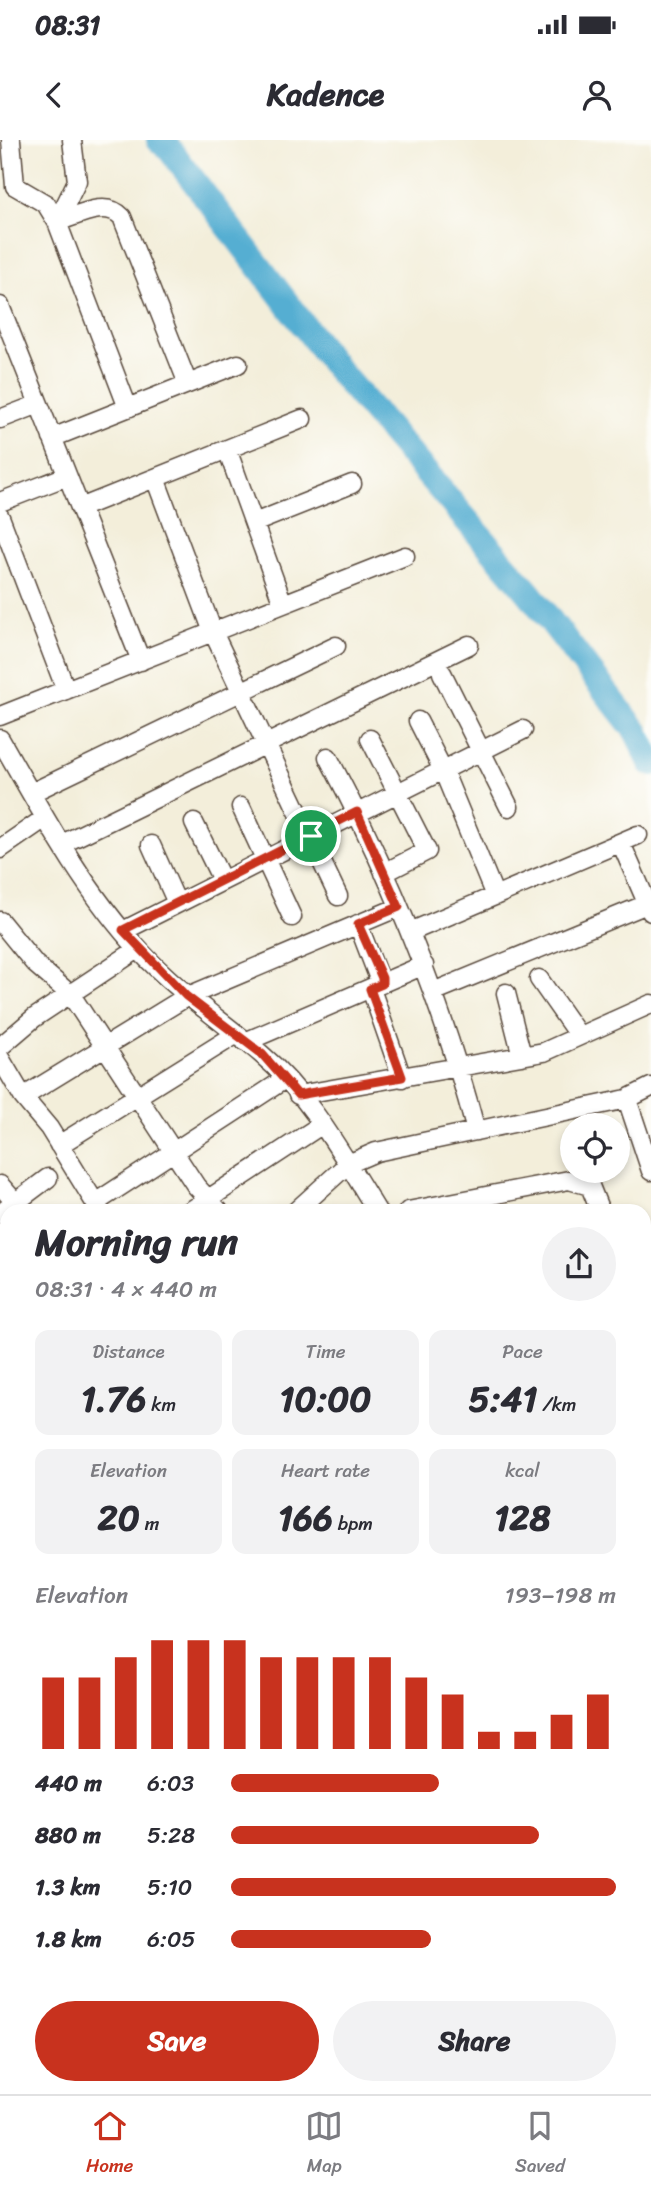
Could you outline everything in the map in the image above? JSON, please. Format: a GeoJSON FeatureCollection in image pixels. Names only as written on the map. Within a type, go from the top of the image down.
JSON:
{"type":"FeatureCollection","features":[{"type":"Feature","properties":{"kind":"street"},"geometry":{"type":"LineString","coordinates":[[11,140],[15,186],[46,204],[57,222],[128,408]]}},
{"type":"Feature","properties":{"kind":"street"},"geometry":{"type":"LineString","coordinates":[[57,222],[77,181],[72,140]]}},
{"type":"Feature","properties":{"kind":"street"},"geometry":{"type":"LineString","coordinates":[[57,222],[107,208],[116,210],[122,218],[188,384]]}},
{"type":"Feature","properties":{"kind":"street"},"geometry":{"type":"LineString","coordinates":[[0,306],[141,661]]}},
{"type":"Feature","properties":{"kind":"street"},"geometry":{"type":"LineString","coordinates":[[52,438],[238,364]]}},
{"type":"Feature","properties":{"kind":"street"},"geometry":{"type":"LineString","coordinates":[[0,419],[39,404]]}},
{"type":"Feature","properties":{"kind":"street"},"geometry":{"type":"LineString","coordinates":[[80,508],[302,419]]}},
{"type":"Feature","properties":{"kind":"street"},"geometry":{"type":"LineString","coordinates":[[227,449],[284,604]]}},
{"type":"Feature","properties":{"kind":"street"},"geometry":{"type":"LineString","coordinates":[[0,502],[67,476]]}},
{"type":"Feature","properties":{"kind":"street"},"geometry":{"type":"LineString","coordinates":[[155,478],[214,632],[338,896]]}},
{"type":"Feature","properties":{"kind":"street"},"geometry":{"type":"LineString","coordinates":[[254,523],[352,484]]}},
{"type":"Feature","properties":{"kind":"street"},"geometry":{"type":"LineString","coordinates":[[0,517],[66,690]]}},
{"type":"Feature","properties":{"kind":"street"},"geometry":{"type":"LineString","coordinates":[[0,716],[405,556]]}},
{"type":"Feature","properties":{"kind":"street"},"geometry":{"type":"LineString","coordinates":[[62,844],[469,645]]}},
{"type":"Feature","properties":{"kind":"street"},"geometry":{"type":"LineString","coordinates":[[31,793],[336,646]]}},
{"type":"Feature","properties":{"kind":"street"},"geometry":{"type":"LineString","coordinates":[[442,673],[509,807]]}},
{"type":"Feature","properties":{"kind":"street"},"geometry":{"type":"LineString","coordinates":[[418,721],[443,770],[495,896]]}},
{"type":"Feature","properties":{"kind":"street"},"geometry":{"type":"LineString","coordinates":[[123,930],[523,730]]}},
{"type":"Feature","properties":{"kind":"street"},"geometry":{"type":"LineString","coordinates":[[370,739],[427,851],[384,873]]}},
{"type":"Feature","properties":{"kind":"street"},"geometry":{"type":"LineString","coordinates":[[3,746],[62,844],[138,949],[186,996],[262,1054],[321,1125],[373,1204]]}},
{"type":"Feature","properties":{"kind":"street"},"geometry":{"type":"LineString","coordinates":[[328,757],[357,812],[424,965],[460,1068],[476,1131]]}},
{"type":"Feature","properties":{"kind":"street"},"geometry":{"type":"LineString","coordinates":[[241,807],[267,858],[292,917]]}},
{"type":"Feature","properties":{"kind":"street"},"geometry":{"type":"LineString","coordinates":[[0,849],[46,818]]}},
{"type":"Feature","properties":{"kind":"street"},"geometry":{"type":"LineString","coordinates":[[194,822],[222,880]]}},
{"type":"Feature","properties":{"kind":"street"},"geometry":{"type":"LineString","coordinates":[[410,932],[638,835]]}},
{"type":"Feature","properties":{"kind":"street"},"geometry":{"type":"LineString","coordinates":[[433,992],[649,908],[621,843]]}},
{"type":"Feature","properties":{"kind":"street"},"geometry":{"type":"LineString","coordinates":[[151,845],[177,903]]}},
{"type":"Feature","properties":{"kind":"street"},"geometry":{"type":"LineString","coordinates":[[23,1097],[186,996],[399,907]]}},
{"type":"Feature","properties":{"kind":"street"},"geometry":{"type":"LineString","coordinates":[[0,921],[6,941],[71,995],[173,1150],[212,1204]]}},
{"type":"Feature","properties":{"kind":"street"},"geometry":{"type":"LineString","coordinates":[[358,924],[402,1077]]}},
{"type":"Feature","properties":{"kind":"street"},"geometry":{"type":"LineString","coordinates":[[0,1047],[34,1018],[138,949]]}},
{"type":"Feature","properties":{"kind":"street"},"geometry":{"type":"LineString","coordinates":[[59,1145],[240,1038],[424,965]]}},
{"type":"Feature","properties":{"kind":"street"},"geometry":{"type":"LineString","coordinates":[[539,979],[579,1036]]}},
{"type":"Feature","properties":{"kind":"street"},"geometry":{"type":"LineString","coordinates":[[506,993],[522,1056]]}},
{"type":"Feature","properties":{"kind":"street"},"geometry":{"type":"LineString","coordinates":[[298,1095],[544,1052],[651,1004]]}},
{"type":"Feature","properties":{"kind":"street"},"geometry":{"type":"LineString","coordinates":[[0,1058],[95,1204]]}},
{"type":"Feature","properties":{"kind":"street"},"geometry":{"type":"LineString","coordinates":[[101,1204],[173,1150],[285,1079]]}},
{"type":"Feature","properties":{"kind":"street"},"geometry":{"type":"LineString","coordinates":[[304,1204],[348,1164],[376,1152],[627,1099],[651,1087]]}},
{"type":"Feature","properties":{"kind":"street"},"geometry":{"type":"LineString","coordinates":[[627,1099],[651,1171]]}},
{"type":"Feature","properties":{"kind":"street"},"geometry":{"type":"LineString","coordinates":[[214,1204],[321,1125]]}},
{"type":"Feature","properties":{"kind":"street"},"geometry":{"type":"LineString","coordinates":[[12,1204],[48,1178]]}},
{"type":"Feature","properties":{"kind":"street"},"geometry":{"type":"LineString","coordinates":[[446,1204],[578,1180],[594,1191],[598,1204]]}},
{"type":"Feature","properties":{"kind":"street"},"geometry":{"type":"LineString","coordinates":[[0,1185],[15,1202]]}},
{"type":"Feature","properties":{"kind":"waterway"},"geometry":{"type":"LineString","coordinates":[[159,140],[171,151],[337,369],[529,593],[636,731],[651,763]]}},
{"type":"Feature","properties":{"kind":"route"},"geometry":{"type":"LineString","coordinates":[[357,812],[399,907],[358,924],[382,978],[382,984],[370,989],[402,1077],[298,1095],[262,1054],[186,996],[138,949],[123,930],[311,836],[357,812]]}}]}
